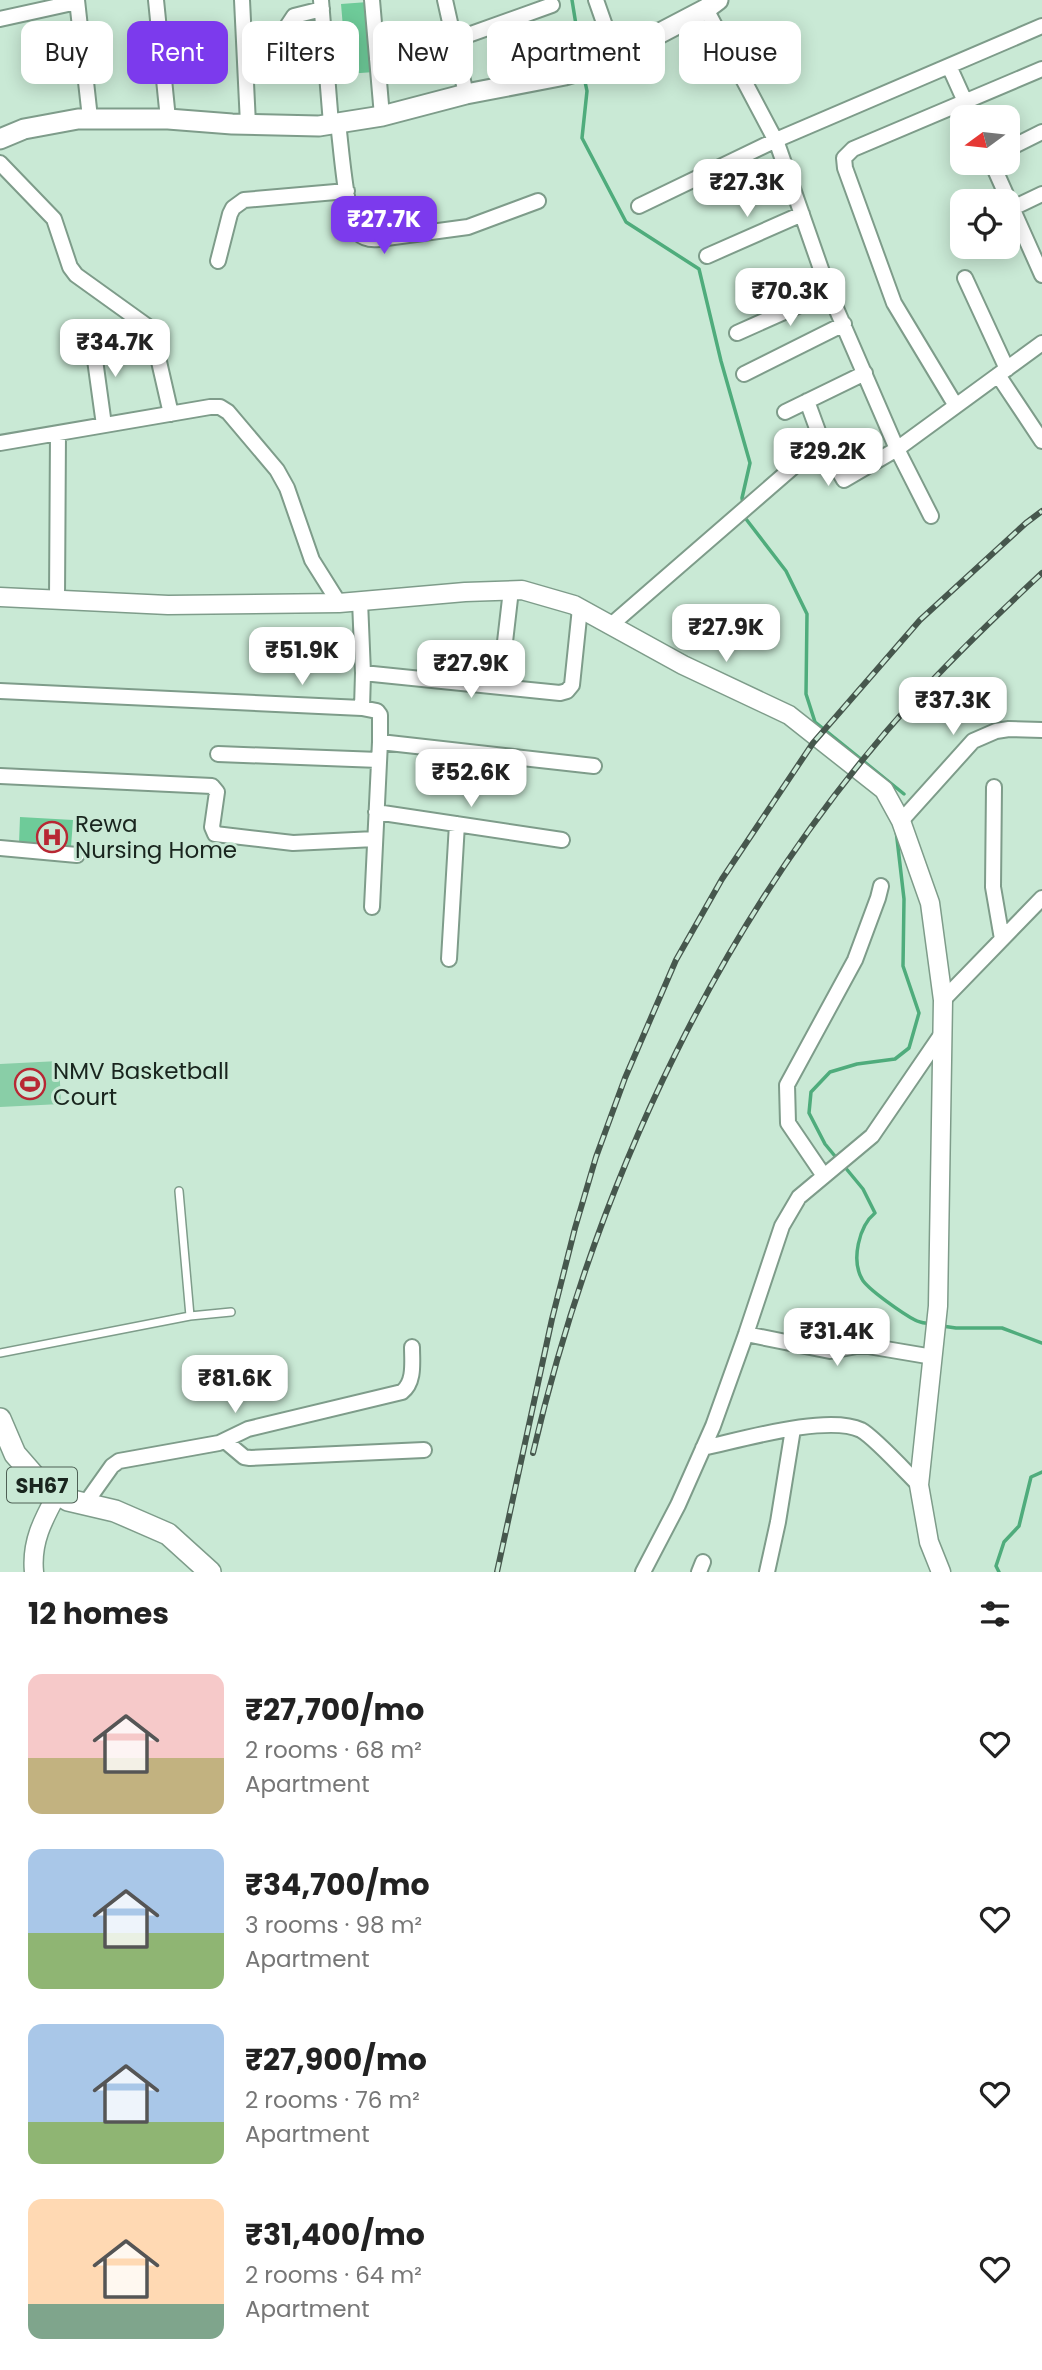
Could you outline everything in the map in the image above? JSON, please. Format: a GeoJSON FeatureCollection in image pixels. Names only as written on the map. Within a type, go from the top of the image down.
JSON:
{"type":"FeatureCollection","features":[{"type":"Feature","properties":{"kind":"main road"},"geometry":{"type":"LineString","coordinates":[[665,30],[712,5]]}},
{"type":"Feature","properties":{"kind":"main road"},"geometry":{"type":"LineString","coordinates":[[0,139],[24,129],[90,118],[319,126],[382,116],[466,94],[518,84]]}},
{"type":"Feature","properties":{"kind":"main road","name":"SH67"},"geometry":{"type":"LineString","coordinates":[[0,1419],[15,1454],[42,1485],[68,1500],[114,1511],[169,1534],[209,1572]]}},
{"type":"Feature","properties":{"kind":"street"},"geometry":{"type":"LineString","coordinates":[[156,0],[167,119]]}},
{"type":"Feature","properties":{"kind":"street"},"geometry":{"type":"LineString","coordinates":[[242,0],[243,21]]}},
{"type":"Feature","properties":{"kind":"street"},"geometry":{"type":"LineString","coordinates":[[372,0],[374,21]]}},
{"type":"Feature","properties":{"kind":"street"},"geometry":{"type":"LineString","coordinates":[[445,0],[450,21]]}},
{"type":"Feature","properties":{"kind":"street"},"geometry":{"type":"LineString","coordinates":[[596,0],[600,21]]}},
{"type":"Feature","properties":{"kind":"street"},"geometry":{"type":"LineString","coordinates":[[0,19],[77,1],[90,118]]}},
{"type":"Feature","properties":{"kind":"street"},"geometry":{"type":"LineString","coordinates":[[290,21],[293,16],[321,4],[335,123],[347,191],[354,226],[365,238],[372,240],[468,227],[538,201]]}},
{"type":"Feature","properties":{"kind":"street"},"geometry":{"type":"LineString","coordinates":[[473,33],[552,5]]}},
{"type":"Feature","properties":{"kind":"street"},"geometry":{"type":"LineString","coordinates":[[712,5],[776,140],[829,292],[897,449],[931,516]]}},
{"type":"Feature","properties":{"kind":"street"},"geometry":{"type":"LineString","coordinates":[[639,206],[776,140],[1042,26]]}},
{"type":"Feature","properties":{"kind":"street"},"geometry":{"type":"LineString","coordinates":[[949,66],[966,105]]}},
{"type":"Feature","properties":{"kind":"street"},"geometry":{"type":"LineString","coordinates":[[956,406],[894,303],[845,168],[844,158],[853,149],[1042,69]]}},
{"type":"Feature","properties":{"kind":"street"},"geometry":{"type":"LineString","coordinates":[[246,84],[248,124]]}},
{"type":"Feature","properties":{"kind":"street"},"geometry":{"type":"LineString","coordinates":[[379,84],[382,116]]}},
{"type":"Feature","properties":{"kind":"street"},"geometry":{"type":"LineString","coordinates":[[464,84],[466,94]]}},
{"type":"Feature","properties":{"kind":"street"},"geometry":{"type":"LineString","coordinates":[[1020,143],[1042,132]]}},
{"type":"Feature","properties":{"kind":"street"},"geometry":{"type":"LineString","coordinates":[[0,163],[54,219],[70,267],[76,275],[152,331],[171,414]]}},
{"type":"Feature","properties":{"kind":"street"},"geometry":{"type":"LineString","coordinates":[[218,261],[230,214],[233,208],[244,200],[347,191]]}},
{"type":"Feature","properties":{"kind":"street"},"geometry":{"type":"LineString","coordinates":[[1020,205],[1042,194]]}},
{"type":"Feature","properties":{"kind":"street"},"geometry":{"type":"LineString","coordinates":[[707,256],[802,214]]}},
{"type":"Feature","properties":{"kind":"street"},"geometry":{"type":"LineString","coordinates":[[1020,224],[1042,275]]}},
{"type":"Feature","properties":{"kind":"street"},"geometry":{"type":"LineString","coordinates":[[965,278],[1003,372],[1042,441]]}},
{"type":"Feature","properties":{"kind":"street"},"geometry":{"type":"LineString","coordinates":[[737,333],[829,292]]}},
{"type":"Feature","properties":{"kind":"street"},"geometry":{"type":"LineString","coordinates":[[744,374],[844,324]]}},
{"type":"Feature","properties":{"kind":"street"},"geometry":{"type":"LineString","coordinates":[[92,338],[104,425]]}},
{"type":"Feature","properties":{"kind":"street"},"geometry":{"type":"LineString","coordinates":[[807,401],[822,442],[844,480],[897,449],[1042,343]]}},
{"type":"Feature","properties":{"kind":"street"},"geometry":{"type":"LineString","coordinates":[[785,412],[865,373]]}},
{"type":"Feature","properties":{"kind":"street"},"geometry":{"type":"LineString","coordinates":[[0,443],[219,407],[234,417],[277,470],[287,488],[312,560],[339,603]]}},
{"type":"Feature","properties":{"kind":"street"},"geometry":{"type":"LineString","coordinates":[[57,600],[58,433]]}},
{"type":"Feature","properties":{"kind":"street"},"geometry":{"type":"LineString","coordinates":[[611,625],[822,442]]}},
{"type":"Feature","properties":{"kind":"street"},"geometry":{"type":"LineString","coordinates":[[500,685],[511,590]]}},
{"type":"Feature","properties":{"kind":"street"},"geometry":{"type":"LineString","coordinates":[[0,597],[168,605],[339,603],[522,590],[580,608],[683,665],[789,715],[884,790],[901,821],[930,903],[943,1000],[938,1306],[919,1485],[929,1542],[941,1572]]}},
{"type":"Feature","properties":{"kind":"street"},"geometry":{"type":"LineString","coordinates":[[360,601],[362,708]]}},
{"type":"Feature","properties":{"kind":"street"},"geometry":{"type":"LineString","coordinates":[[363,673],[560,693],[567,691],[572,685],[580,608]]}},
{"type":"Feature","properties":{"kind":"street"},"geometry":{"type":"LineString","coordinates":[[0,691],[374,709],[380,715],[380,742],[372,907]]}},
{"type":"Feature","properties":{"kind":"street"},"geometry":{"type":"LineString","coordinates":[[901,821],[973,741],[996,731],[1042,730]]}},
{"type":"Feature","properties":{"kind":"street"},"geometry":{"type":"LineString","coordinates":[[380,742],[594,766]]}},
{"type":"Feature","properties":{"kind":"street"},"geometry":{"type":"LineString","coordinates":[[218,754],[379,760]]}},
{"type":"Feature","properties":{"kind":"street"},"geometry":{"type":"LineString","coordinates":[[0,776],[212,786],[217,792],[212,827],[215,834],[293,843],[375,839]]}},
{"type":"Feature","properties":{"kind":"street"},"geometry":{"type":"LineString","coordinates":[[994,787],[993,887],[1002,939]]}},
{"type":"Feature","properties":{"kind":"street"},"geometry":{"type":"LineString","coordinates":[[376,812],[562,840]]}},
{"type":"Feature","properties":{"kind":"street"},"geometry":{"type":"LineString","coordinates":[[449,959],[457,824]]}},
{"type":"Feature","properties":{"kind":"street"},"geometry":{"type":"LineString","coordinates":[[0,848],[77,855]]}},
{"type":"Feature","properties":{"kind":"street"},"geometry":{"type":"LineString","coordinates":[[828,1173],[788,1123],[787,1085],[856,960],[881,886]]}},
{"type":"Feature","properties":{"kind":"street"},"geometry":{"type":"LineString","coordinates":[[943,1000],[1042,898]]}},
{"type":"Feature","properties":{"kind":"street"},"geometry":{"type":"LineString","coordinates":[[643,1572],[678,1505],[703,1448],[746,1334],[782,1226],[799,1197],[872,1136],[943,1032]]}},
{"type":"Feature","properties":{"kind":"street"},"geometry":{"type":"LineString","coordinates":[[746,1334],[830,1351],[862,1345],[934,1351]]}},
{"type":"Feature","properties":{"kind":"street"},"geometry":{"type":"LineString","coordinates":[[85,1504],[112,1466],[119,1461],[225,1441],[248,1429],[402,1392],[411,1381],[412,1347]]}},
{"type":"Feature","properties":{"kind":"street"},"geometry":{"type":"LineString","coordinates":[[703,1448],[839,1424],[862,1431],[919,1485]]}},
{"type":"Feature","properties":{"kind":"street"},"geometry":{"type":"LineString","coordinates":[[767,1572],[793,1430]]}},
{"type":"Feature","properties":{"kind":"street"},"geometry":{"type":"LineString","coordinates":[[225,1441],[244,1457],[250,1458],[424,1450]]}},
{"type":"Feature","properties":{"kind":"street"},"geometry":{"type":"LineString","coordinates":[[34,1572],[33,1559],[38,1528],[57,1494]]}},
{"type":"Feature","properties":{"kind":"lane"},"geometry":{"type":"LineString","coordinates":[[179,1191],[190,1316]]}},
{"type":"Feature","properties":{"kind":"lane"},"geometry":{"type":"LineString","coordinates":[[0,1353],[190,1316],[231,1312]]}},
{"type":"Feature","properties":{"kind":"green space","name":"NMV Basketball Court"},"geometry":{"type":"Polygon","coordinates":[[[59,1061],[61,1104],[0,1107],[0,1064],[59,1061]]]}},
{"type":"Feature","properties":{"kind":"building"},"geometry":{"type":"Polygon","coordinates":[[[368,2],[373,72],[359,73],[359,21],[342,21],[341,4],[368,2]]]}},
{"type":"Feature","properties":{"kind":"building"},"geometry":{"type":"Polygon","coordinates":[[[482,649],[500,653],[497,668],[479,664],[482,649]]]}},
{"type":"Feature","properties":{"kind":"building"},"geometry":{"type":"Polygon","coordinates":[[[20,817],[73,820],[71,847],[19,844],[20,817]]]}},
{"type":"Feature","properties":{"kind":"waterway"},"geometry":{"type":"LineString","coordinates":[[572,0],[575,21]]}},
{"type":"Feature","properties":{"kind":"waterway"},"geometry":{"type":"LineString","coordinates":[[586,84],[582,138],[626,222],[699,269],[721,361],[750,463],[743,504]]}},
{"type":"Feature","properties":{"kind":"waterway"},"geometry":{"type":"LineString","coordinates":[[745,515],[786,571],[807,614],[806,694],[815,722],[904,794]]}},
{"type":"Feature","properties":{"kind":"waterway"},"geometry":{"type":"LineString","coordinates":[[839,1161],[825,1144],[809,1113],[811,1092],[830,1072],[857,1064],[895,1059],[909,1048],[919,1013],[903,966],[904,899],[896,830]]}},
{"type":"Feature","properties":{"kind":"waterway"},"geometry":{"type":"LineString","coordinates":[[844,1166],[863,1189],[875,1213],[865,1226],[858,1244],[857,1262],[862,1279],[878,1295],[903,1313],[917,1321],[931,1324]]}},
{"type":"Feature","properties":{"kind":"waterway"},"geometry":{"type":"LineString","coordinates":[[942,1326],[1002,1328],[1042,1343]]}},
{"type":"Feature","properties":{"kind":"waterway"},"geometry":{"type":"LineString","coordinates":[[999,1572],[996,1566],[1004,1542],[1019,1526],[1031,1477],[1042,1472]]}},
{"type":"Feature","properties":{"kind":"railway"},"geometry":{"type":"LineString","coordinates":[[497,1572],[552,1319],[575,1228],[596,1157],[625,1078],[676,960],[722,879],[813,743],[920,620],[1042,511]]}},
{"type":"Feature","properties":{"kind":"railway"},"geometry":{"type":"LineString","coordinates":[[533,1453],[560,1351],[593,1249],[632,1149],[676,1052],[727,958],[783,867],[846,781],[929,684],[1042,573]]}},
{"type":"Feature","properties":{"kind":"place","name":"Rewa Nursing Home"},"geometry":{"type":"Point","coordinates":[52,837]}},
{"type":"Feature","properties":{"kind":"place","name":"NMV Basketball Court"},"geometry":{"type":"Point","coordinates":[30,1084]}}]}
